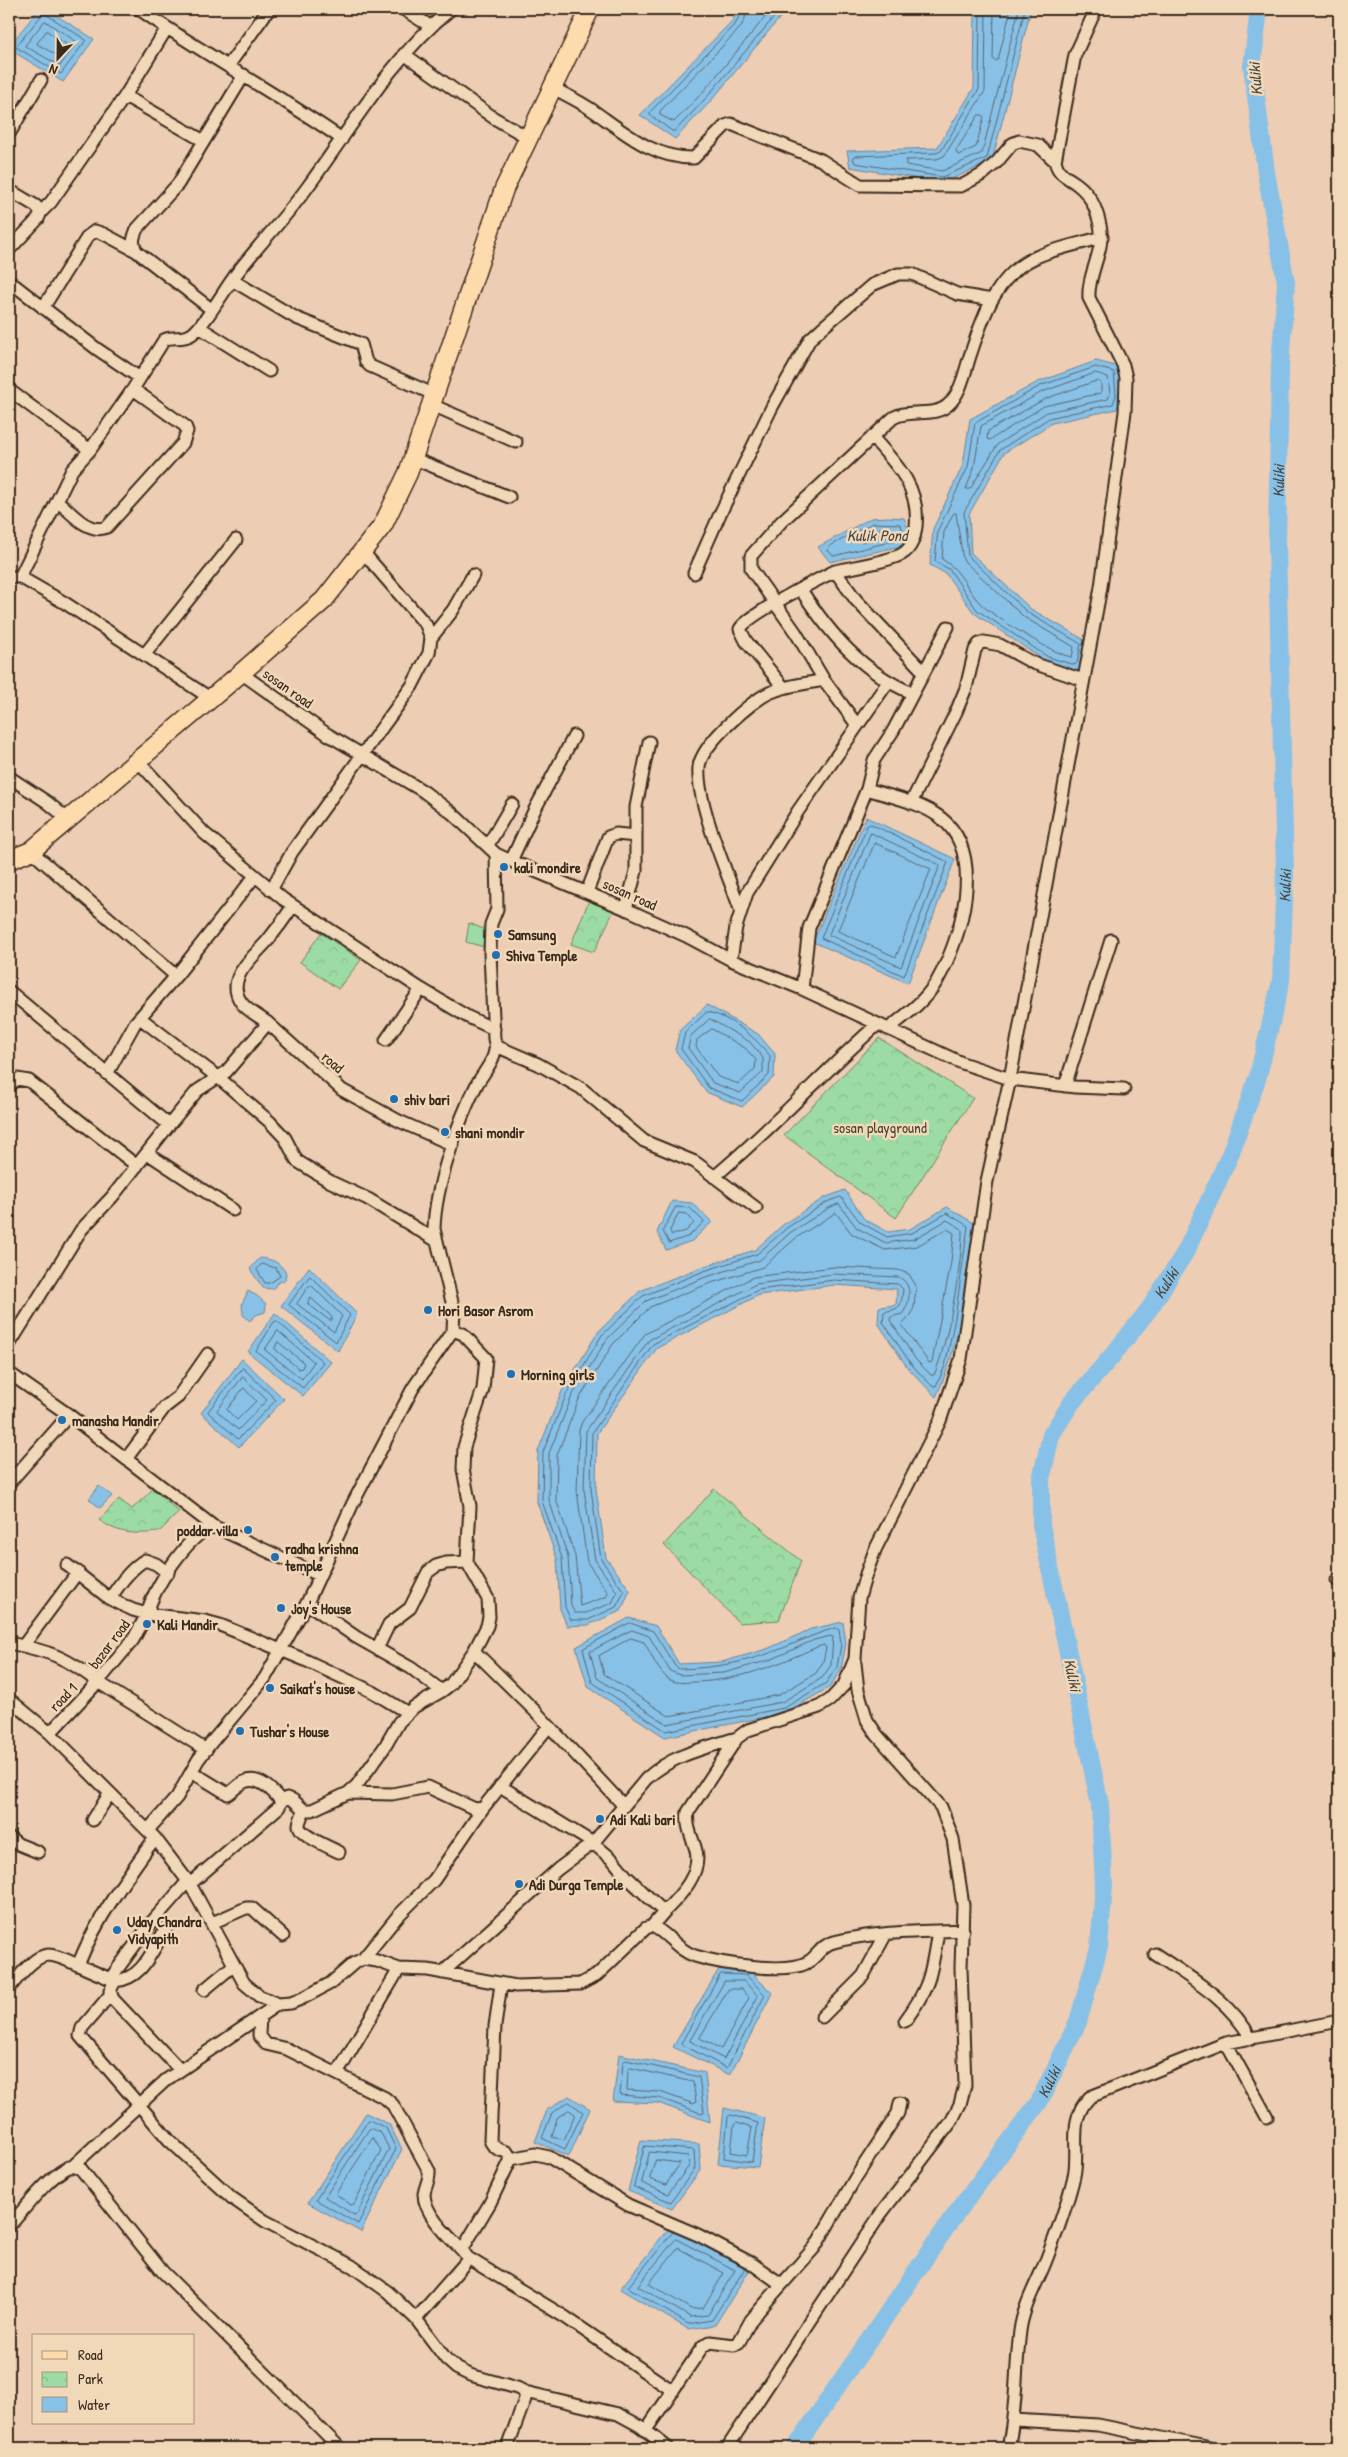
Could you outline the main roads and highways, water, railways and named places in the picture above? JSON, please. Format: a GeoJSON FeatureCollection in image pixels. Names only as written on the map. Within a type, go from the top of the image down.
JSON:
{"type":"FeatureCollection","features":[{"type":"Feature","properties":{"kind":"main road"},"geometry":{"type":"LineString","coordinates":[[9,860],[31,851],[324,600],[383,525],[396,502],[412,458],[504,189],[551,87],[590,9]]}},
{"type":"Feature","properties":{"kind":"water"},"geometry":{"type":"Polygon","coordinates":[[[39,9],[46,9],[94,39],[63,82],[9,49],[9,46],[39,9]]]}},
{"type":"Feature","properties":{"kind":"water"},"geometry":{"type":"Polygon","coordinates":[[[738,9],[787,9],[711,101],[675,139],[640,115],[733,20],[738,9]]]}},
{"type":"Feature","properties":{"kind":"water"},"geometry":{"type":"Polygon","coordinates":[[[975,9],[1031,9],[992,161],[943,183],[850,167],[847,151],[937,148],[974,88],[975,9]]]}},
{"type":"Feature","properties":{"kind":"water"},"geometry":{"type":"Polygon","coordinates":[[[1096,361],[1119,367],[1121,395],[1117,409],[1052,423],[1004,453],[969,514],[971,553],[1031,609],[1088,642],[1080,672],[1045,661],[974,613],[946,574],[930,565],[933,529],[963,465],[970,419],[1038,382],[1096,361]]]}},
{"type":"Feature","properties":{"kind":"water","name":"Kulik Pond"},"geometry":{"type":"Polygon","coordinates":[[[871,518],[904,518],[908,529],[906,542],[901,546],[830,562],[818,547],[871,518]]]}},
{"type":"Feature","properties":{"kind":"water"},"geometry":{"type":"Polygon","coordinates":[[[866,817],[955,859],[908,983],[813,942],[866,817]]]}},
{"type":"Feature","properties":{"kind":"water"},"geometry":{"type":"Polygon","coordinates":[[[707,1005],[758,1034],[775,1054],[774,1077],[742,1107],[706,1092],[675,1050],[680,1030],[707,1005]]]}},
{"type":"Feature","properties":{"kind":"water"},"geometry":{"type":"Polygon","coordinates":[[[845,1190],[864,1219],[888,1232],[910,1229],[947,1207],[974,1223],[962,1312],[952,1355],[936,1397],[907,1367],[878,1323],[879,1307],[896,1305],[897,1289],[834,1285],[759,1295],[657,1348],[597,1433],[596,1489],[606,1558],[630,1590],[621,1611],[588,1625],[567,1626],[560,1609],[557,1559],[537,1502],[538,1451],[562,1391],[598,1332],[640,1291],[702,1267],[755,1250],[785,1223],[824,1198],[845,1190]]]}},
{"type":"Feature","properties":{"kind":"water"},"geometry":{"type":"Polygon","coordinates":[[[672,1201],[692,1203],[712,1222],[692,1241],[666,1250],[657,1232],[672,1201]]]}},
{"type":"Feature","properties":{"kind":"water"},"geometry":{"type":"Polygon","coordinates":[[[260,1258],[275,1262],[286,1273],[285,1280],[277,1283],[273,1289],[263,1288],[250,1269],[260,1258]]]}},
{"type":"Feature","properties":{"kind":"water"},"geometry":{"type":"Polygon","coordinates":[[[309,1267],[357,1314],[338,1351],[281,1306],[309,1267]]]}},
{"type":"Feature","properties":{"kind":"water"},"geometry":{"type":"Polygon","coordinates":[[[248,1291],[266,1304],[265,1312],[256,1315],[250,1321],[243,1315],[242,1304],[248,1291]]]}},
{"type":"Feature","properties":{"kind":"water"},"geometry":{"type":"Polygon","coordinates":[[[275,1313],[331,1362],[303,1396],[248,1352],[275,1313]]]}},
{"type":"Feature","properties":{"kind":"water"},"geometry":{"type":"Polygon","coordinates":[[[242,1359],[284,1399],[239,1447],[201,1413],[242,1359]]]}},
{"type":"Feature","properties":{"kind":"water"},"geometry":{"type":"Polygon","coordinates":[[[99,1486],[112,1496],[100,1508],[89,1499],[99,1486]]]}},
{"type":"Feature","properties":{"kind":"water"},"geometry":{"type":"Polygon","coordinates":[[[629,1618],[656,1626],[679,1664],[722,1662],[767,1649],[811,1629],[843,1622],[846,1644],[841,1669],[830,1687],[785,1713],[665,1737],[588,1687],[576,1647],[629,1618]]]}},
{"type":"Feature","properties":{"kind":"water"},"geometry":{"type":"Polygon","coordinates":[[[719,1969],[749,1970],[772,1993],[730,2075],[673,2047],[719,1969]]]}},
{"type":"Feature","properties":{"kind":"water"},"geometry":{"type":"Polygon","coordinates":[[[619,2054],[705,2073],[710,2122],[658,2103],[613,2101],[619,2054]]]}},
{"type":"Feature","properties":{"kind":"water"},"geometry":{"type":"Polygon","coordinates":[[[569,2096],[590,2109],[569,2156],[535,2142],[547,2110],[569,2096]]]}},
{"type":"Feature","properties":{"kind":"water"},"geometry":{"type":"Polygon","coordinates":[[[724,2108],[765,2118],[758,2167],[718,2164],[724,2108]]]}},
{"type":"Feature","properties":{"kind":"water"},"geometry":{"type":"Polygon","coordinates":[[[366,2113],[389,2124],[402,2149],[361,2232],[308,2203],[366,2113]]]}},
{"type":"Feature","properties":{"kind":"water"},"geometry":{"type":"Polygon","coordinates":[[[641,2140],[699,2144],[701,2169],[672,2209],[628,2191],[641,2140]]]}},
{"type":"Feature","properties":{"kind":"water"},"geometry":{"type":"Polygon","coordinates":[[[672,2224],[752,2266],[715,2325],[688,2329],[620,2289],[672,2224]]]}},
{"type":"Feature","properties":{"kind":"waterway","name":"Kuliki"},"geometry":{"type":"LineString","coordinates":[[795,2448],[950,2222],[1039,2102],[1078,2022],[1099,1947],[1104,1886],[1100,1805],[1041,1525],[1041,1480],[1051,1435],[1072,1402],[1150,1308],[1186,1251],[1230,1155],[1258,1076],[1281,981],[1285,874],[1277,546],[1280,366],[1286,283],[1266,172],[1252,66],[1259,9]]}},
{"type":"Feature","properties":{"kind":"place","name":"kali mondire"},"geometry":{"type":"Point","coordinates":[504,867]}},
{"type":"Feature","properties":{"kind":"place","name":"Samsung"},"geometry":{"type":"Point","coordinates":[498,934]}},
{"type":"Feature","properties":{"kind":"place","name":"Shiva Temple"},"geometry":{"type":"Point","coordinates":[496,955]}},
{"type":"Feature","properties":{"kind":"place","name":"shiv bari"},"geometry":{"type":"Point","coordinates":[394,1099]}},
{"type":"Feature","properties":{"kind":"place","name":"shani mondir"},"geometry":{"type":"Point","coordinates":[445,1132]}},
{"type":"Feature","properties":{"kind":"place","name":"Hori Basor Asrom"},"geometry":{"type":"Point","coordinates":[428,1310]}},
{"type":"Feature","properties":{"kind":"place","name":"Morning girls"},"geometry":{"type":"Point","coordinates":[511,1374]}},
{"type":"Feature","properties":{"kind":"place","name":"manasha Mandir"},"geometry":{"type":"Point","coordinates":[62,1420]}},
{"type":"Feature","properties":{"kind":"place","name":"poddar villa"},"geometry":{"type":"Point","coordinates":[248,1530]}},
{"type":"Feature","properties":{"kind":"place","name":"radha krishna temple"},"geometry":{"type":"Point","coordinates":[275,1557]}},
{"type":"Feature","properties":{"kind":"place","name":"Joy's House"},"geometry":{"type":"Point","coordinates":[281,1608]}},
{"type":"Feature","properties":{"kind":"place","name":"Kali Mandir"},"geometry":{"type":"Point","coordinates":[147,1624]}},
{"type":"Feature","properties":{"kind":"place","name":"Saikat's house"},"geometry":{"type":"Point","coordinates":[270,1688]}},
{"type":"Feature","properties":{"kind":"place","name":"Tushar's House"},"geometry":{"type":"Point","coordinates":[240,1731]}},
{"type":"Feature","properties":{"kind":"place","name":"Adi Kali bari"},"geometry":{"type":"Point","coordinates":[600,1819]}},
{"type":"Feature","properties":{"kind":"place","name":"Adi Durga Temple"},"geometry":{"type":"Point","coordinates":[519,1884]}},
{"type":"Feature","properties":{"kind":"place","name":"Uday Chandra Vidyapith"},"geometry":{"type":"Point","coordinates":[117,1930]}},
{"type":"Feature","properties":{"kind":"park label","name":"sosan playground"},"geometry":{"type":"Point","coordinates":[880,1127]}}]}
